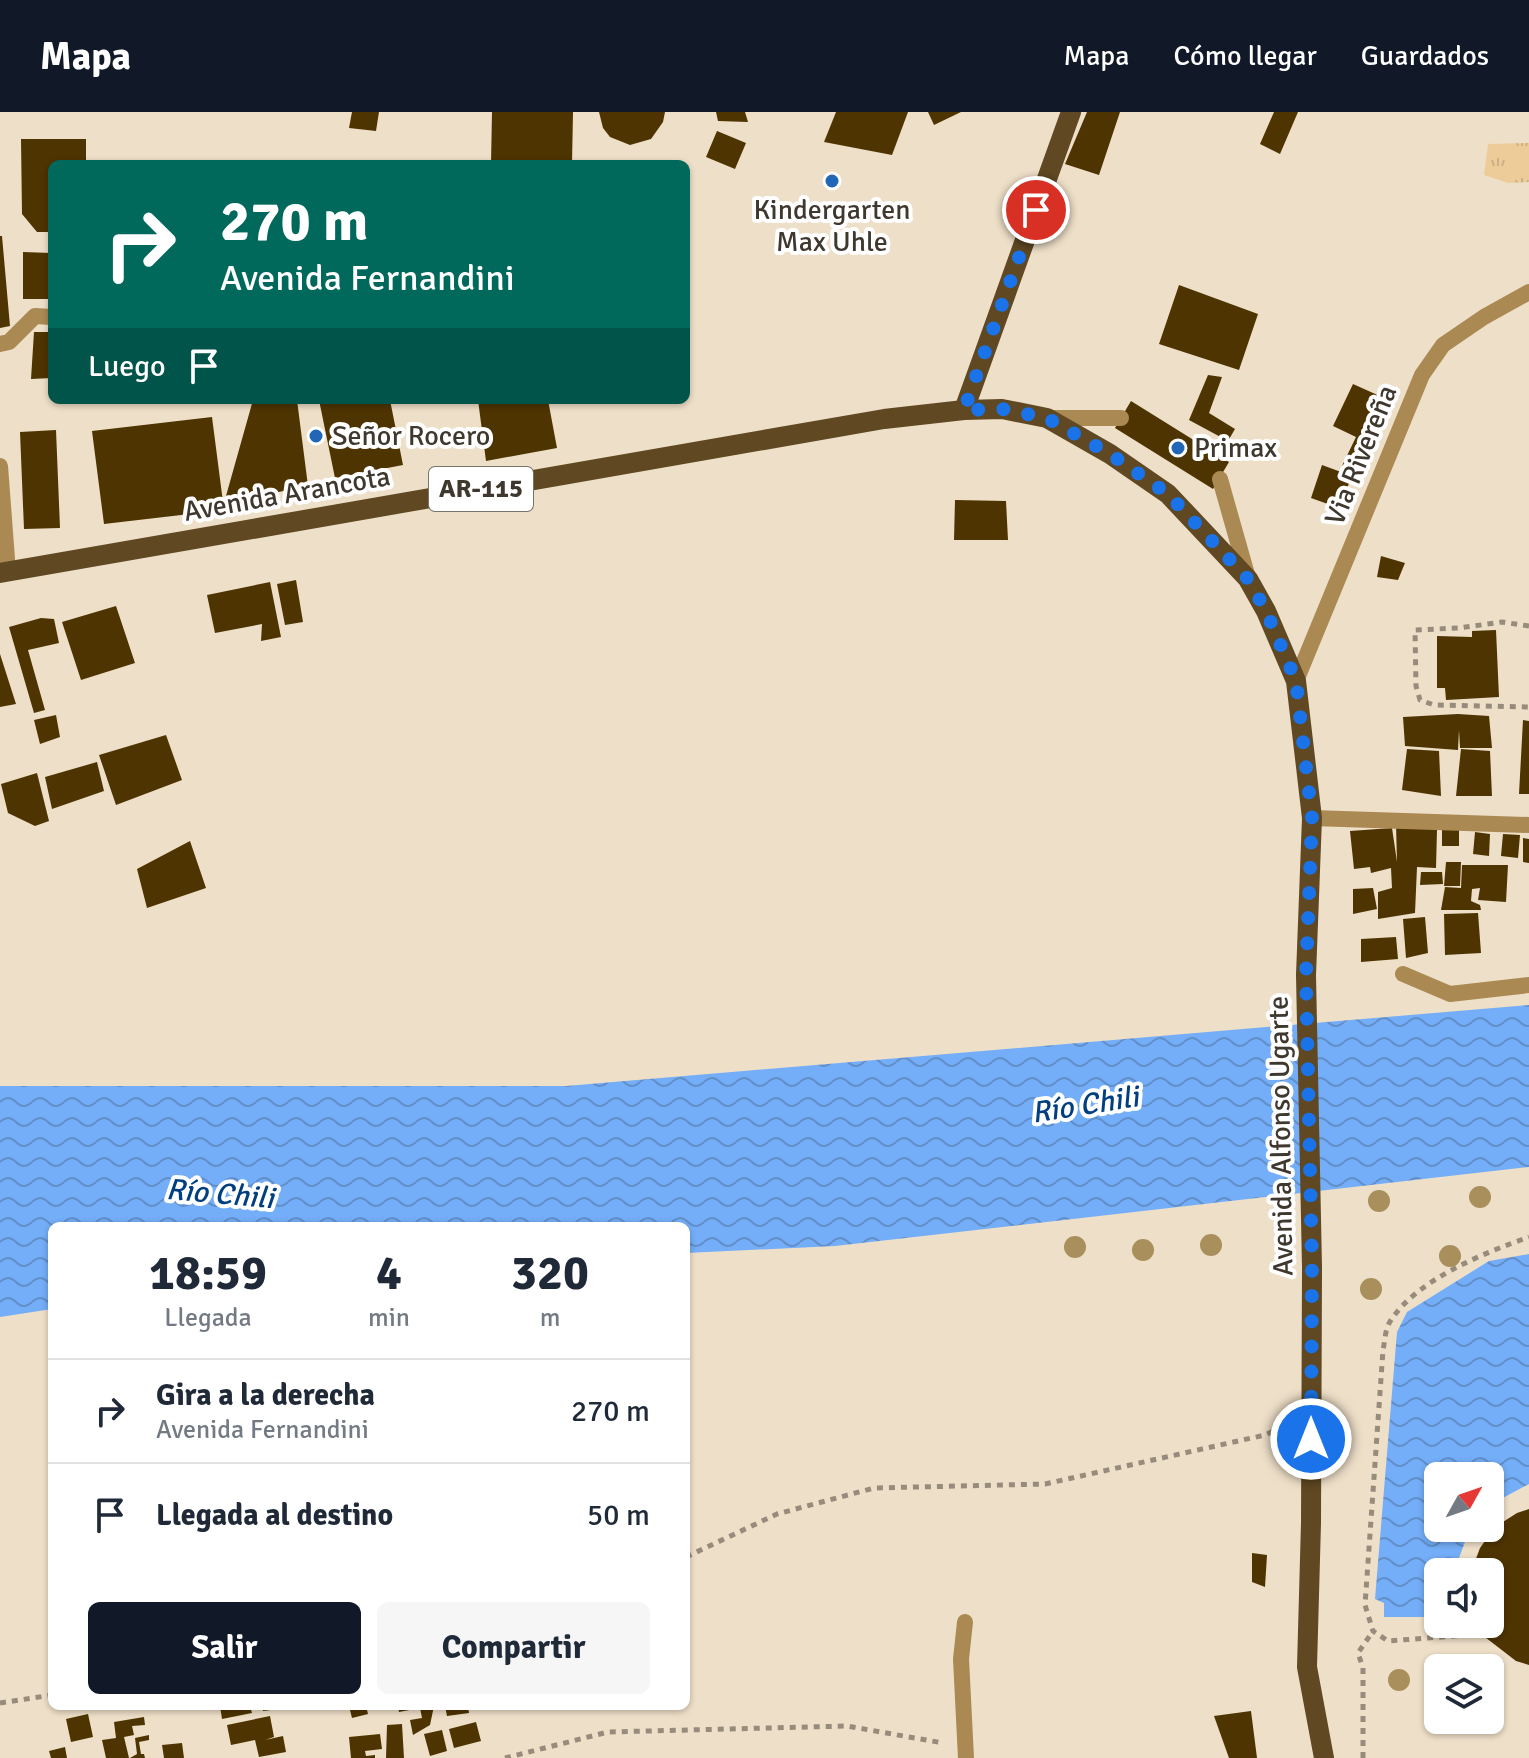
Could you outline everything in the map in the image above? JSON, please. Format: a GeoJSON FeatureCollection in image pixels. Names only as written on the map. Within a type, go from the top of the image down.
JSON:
{"type":"FeatureCollection","features":[{"type":"Feature","properties":{"kind":"main road"},"geometry":{"type":"LineString","coordinates":[[964,410],[1071,112]]}},
{"type":"Feature","properties":{"kind":"main road","name":"Avenida Alfonso Ugarte"},"geometry":{"type":"LineString","coordinates":[[964,410],[1002,409],[1047,418],[1110,454],[1168,494],[1248,579],[1266,611],[1296,681],[1312,818],[1306,975],[1312,1267],[1307,1667],[1324,1758]]}},
{"type":"Feature","properties":{"kind":"main road","name":"Avenida Arancota"},"geometry":{"type":"LineString","coordinates":[[4,573],[838,426],[964,410]]}},
{"type":"Feature","properties":{"kind":"street","name":"Via Rivereña"},"geometry":{"type":"LineString","coordinates":[[1296,681],[1422,375],[1443,345],[1529,292]]}},
{"type":"Feature","properties":{"kind":"street"},"geometry":{"type":"LineString","coordinates":[[0,344],[9,342],[35,316],[48,317]]}},
{"type":"Feature","properties":{"kind":"street"},"geometry":{"type":"LineString","coordinates":[[1047,418],[1121,418]]}},
{"type":"Feature","properties":{"kind":"street"},"geometry":{"type":"LineString","coordinates":[[0,466],[4,573]]}},
{"type":"Feature","properties":{"kind":"street"},"geometry":{"type":"LineString","coordinates":[[1220,479],[1248,579]]}},
{"type":"Feature","properties":{"kind":"street"},"geometry":{"type":"LineString","coordinates":[[1312,818],[1529,825]]}},
{"type":"Feature","properties":{"kind":"street"},"geometry":{"type":"LineString","coordinates":[[1403,974],[1450,994],[1529,985]]}},
{"type":"Feature","properties":{"kind":"street"},"geometry":{"type":"LineString","coordinates":[[965,1622],[961,1659],[966,1752]]}},
{"type":"Feature","properties":{"kind":"path"},"geometry":{"type":"LineString","coordinates":[[1529,626],[1502,622],[1415,630],[1416,686],[1420,700],[1434,705],[1529,707]]}},
{"type":"Feature","properties":{"kind":"path"},"geometry":{"type":"LineString","coordinates":[[1428,1638],[1388,1641],[1373,1631],[1365,1605],[1383,1350],[1388,1322],[1415,1293],[1488,1252],[1529,1237]]}},
{"type":"Feature","properties":{"kind":"path"},"geometry":{"type":"LineString","coordinates":[[690,1555],[777,1514],[874,1488],[1045,1484],[1265,1435],[1311,1412]]}},
{"type":"Feature","properties":{"kind":"path"},"geometry":{"type":"LineString","coordinates":[[1363,1758],[1363,1668],[1358,1653],[1373,1631]]}},
{"type":"Feature","properties":{"kind":"path"},"geometry":{"type":"LineString","coordinates":[[0,1703],[48,1696]]}},
{"type":"Feature","properties":{"kind":"path"},"geometry":{"type":"LineString","coordinates":[[505,1758],[608,1732],[847,1726],[966,1752]]}},
{"type":"Feature","properties":{"kind":"green space"},"geometry":{"type":"Polygon","coordinates":[[[1529,143],[1529,182],[1508,183],[1484,175],[1488,144],[1529,143]]]}},
{"type":"Feature","properties":{"kind":"water","name":"Río Chili"},"geometry":{"type":"Polygon","coordinates":[[[1529,1005],[1529,1167],[835,1246],[690,1253],[690,1222],[48,1222],[48,1310],[0,1317],[0,1086],[566,1086],[1529,1005]]]}},
{"type":"Feature","properties":{"kind":"water"},"geometry":{"type":"Polygon","coordinates":[[[1529,1254],[1529,1484],[1504,1497],[1504,1462],[1424,1462],[1424,1542],[1465,1542],[1459,1558],[1424,1558],[1424,1617],[1384,1617],[1384,1603],[1375,1599],[1397,1332],[1407,1312],[1489,1261],[1529,1254]]]}},
{"type":"Feature","properties":{"kind":"building"},"geometry":{"type":"Polygon","coordinates":[[[352,112],[379,112],[376,131],[349,128],[352,112]]]}},
{"type":"Feature","properties":{"kind":"building"},"geometry":{"type":"Polygon","coordinates":[[[492,112],[573,112],[572,160],[491,160],[492,112]]]}},
{"type":"Feature","properties":{"kind":"building"},"geometry":{"type":"Polygon","coordinates":[[[599,112],[665,112],[663,122],[651,139],[630,145],[610,137],[603,128],[599,112]]]}},
{"type":"Feature","properties":{"kind":"building"},"geometry":{"type":"Polygon","coordinates":[[[716,112],[745,112],[748,122],[718,121],[716,112]]]}},
{"type":"Feature","properties":{"kind":"building"},"geometry":{"type":"Polygon","coordinates":[[[836,112],[908,112],[892,155],[824,142],[836,112]]]}},
{"type":"Feature","properties":{"kind":"building"},"geometry":{"type":"Polygon","coordinates":[[[928,112],[961,112],[934,125],[928,112]]]}},
{"type":"Feature","properties":{"kind":"building"},"geometry":{"type":"Polygon","coordinates":[[[1087,112],[1120,112],[1099,175],[1065,164],[1087,112]]]}},
{"type":"Feature","properties":{"kind":"building"},"geometry":{"type":"Polygon","coordinates":[[[1274,112],[1298,112],[1280,154],[1260,144],[1274,112]]]}},
{"type":"Feature","properties":{"kind":"building"},"geometry":{"type":"Polygon","coordinates":[[[717,131],[746,143],[735,169],[706,157],[717,131]]]}},
{"type":"Feature","properties":{"kind":"building"},"geometry":{"type":"Polygon","coordinates":[[[21,139],[86,139],[86,160],[48,160],[48,232],[37,232],[22,214],[21,139]]]}},
{"type":"Feature","properties":{"kind":"building"},"geometry":{"type":"Polygon","coordinates":[[[0,236],[10,326],[0,328],[0,236]]]}},
{"type":"Feature","properties":{"kind":"building"},"geometry":{"type":"Polygon","coordinates":[[[23,252],[48,253],[48,299],[23,299],[23,252]]]}},
{"type":"Feature","properties":{"kind":"building"},"geometry":{"type":"Polygon","coordinates":[[[1179,285],[1258,314],[1239,370],[1159,344],[1179,285]]]}},
{"type":"Feature","properties":{"kind":"building"},"geometry":{"type":"Polygon","coordinates":[[[34,332],[48,332],[48,378],[31,379],[34,332]]]}},
{"type":"Feature","properties":{"kind":"building"},"geometry":{"type":"Polygon","coordinates":[[[1208,375],[1222,377],[1209,413],[1235,429],[1228,441],[1189,420],[1208,375]]]}},
{"type":"Feature","properties":{"kind":"building"},"geometry":{"type":"Polygon","coordinates":[[[1353,384],[1382,397],[1367,443],[1363,441],[1350,469],[1342,466],[1356,437],[1333,426],[1353,384]]]}},
{"type":"Feature","properties":{"kind":"building"},"geometry":{"type":"Polygon","coordinates":[[[1131,401],[1229,462],[1213,489],[1115,428],[1131,401]]]}},
{"type":"Feature","properties":{"kind":"building"},"geometry":{"type":"Polygon","coordinates":[[[252,404],[298,404],[308,486],[224,503],[252,404]]]}},
{"type":"Feature","properties":{"kind":"building"},"geometry":{"type":"Polygon","coordinates":[[[320,404],[391,404],[403,465],[335,478],[320,404]]]}},
{"type":"Feature","properties":{"kind":"building"},"geometry":{"type":"Polygon","coordinates":[[[479,404],[549,404],[557,448],[486,461],[479,404]]]}},
{"type":"Feature","properties":{"kind":"building"},"geometry":{"type":"Polygon","coordinates":[[[212,417],[224,510],[104,524],[92,431],[212,417]]]}},
{"type":"Feature","properties":{"kind":"building"},"geometry":{"type":"Polygon","coordinates":[[[56,430],[60,528],[24,529],[20,432],[56,430]]]}},
{"type":"Feature","properties":{"kind":"building"},"geometry":{"type":"Polygon","coordinates":[[[1322,465],[1352,476],[1339,508],[1311,498],[1322,465]]]}},
{"type":"Feature","properties":{"kind":"building"},"geometry":{"type":"Polygon","coordinates":[[[955,500],[1006,501],[1008,540],[954,540],[955,500]]]}},
{"type":"Feature","properties":{"kind":"building"},"geometry":{"type":"Polygon","coordinates":[[[1381,556],[1405,563],[1398,580],[1377,577],[1381,556]]]}},
{"type":"Feature","properties":{"kind":"building"},"geometry":{"type":"Polygon","coordinates":[[[296,580],[303,622],[285,625],[277,584],[296,580]]]}},
{"type":"Feature","properties":{"kind":"building"},"geometry":{"type":"Polygon","coordinates":[[[270,582],[281,637],[261,641],[262,624],[215,633],[207,595],[270,582]]]}},
{"type":"Feature","properties":{"kind":"building"},"geometry":{"type":"Polygon","coordinates":[[[116,606],[135,663],[81,680],[62,622],[116,606]]]}},
{"type":"Feature","properties":{"kind":"building"},"geometry":{"type":"Polygon","coordinates":[[[41,618],[54,619],[59,643],[28,650],[45,710],[34,713],[9,627],[41,618]]]}},
{"type":"Feature","properties":{"kind":"building"},"geometry":{"type":"Polygon","coordinates":[[[1496,630],[1499,697],[1446,700],[1445,688],[1437,688],[1437,636],[1472,637],[1472,631],[1496,630]]]}},
{"type":"Feature","properties":{"kind":"building"},"geometry":{"type":"Polygon","coordinates":[[[0,654],[16,704],[0,707],[0,654]]]}},
{"type":"Feature","properties":{"kind":"building"},"geometry":{"type":"Polygon","coordinates":[[[56,715],[60,737],[40,744],[34,720],[56,715]]]}},
{"type":"Feature","properties":{"kind":"building"},"geometry":{"type":"Polygon","coordinates":[[[1489,716],[1492,748],[1460,748],[1459,730],[1458,750],[1405,746],[1403,717],[1489,716]]]}},
{"type":"Feature","properties":{"kind":"building"},"geometry":{"type":"Polygon","coordinates":[[[1523,720],[1529,721],[1529,794],[1519,794],[1523,720]]]}},
{"type":"Feature","properties":{"kind":"building"},"geometry":{"type":"Polygon","coordinates":[[[166,735],[182,780],[116,805],[99,755],[166,735]]]}},
{"type":"Feature","properties":{"kind":"building"},"geometry":{"type":"Polygon","coordinates":[[[1407,749],[1439,751],[1441,796],[1402,790],[1407,749]]]}},
{"type":"Feature","properties":{"kind":"building"},"geometry":{"type":"Polygon","coordinates":[[[1461,749],[1490,751],[1492,796],[1456,796],[1461,749]]]}},
{"type":"Feature","properties":{"kind":"building"},"geometry":{"type":"Polygon","coordinates":[[[97,762],[104,791],[52,809],[45,777],[97,762]]]}},
{"type":"Feature","properties":{"kind":"building"},"geometry":{"type":"Polygon","coordinates":[[[37,773],[49,821],[35,826],[8,813],[1,784],[37,773]]]}},
{"type":"Feature","properties":{"kind":"building"},"geometry":{"type":"Polygon","coordinates":[[[1396,824],[1437,830],[1436,868],[1417,867],[1415,913],[1378,919],[1378,892],[1392,888],[1391,868],[1371,873],[1370,867],[1354,869],[1350,831],[1392,828],[1397,862],[1396,824]]]}},
{"type":"Feature","properties":{"kind":"building"},"geometry":{"type":"Polygon","coordinates":[[[1442,829],[1459,830],[1459,846],[1442,846],[1442,829]]]}},
{"type":"Feature","properties":{"kind":"building"},"geometry":{"type":"Polygon","coordinates":[[[1475,832],[1490,834],[1489,856],[1473,854],[1475,832]]]}},
{"type":"Feature","properties":{"kind":"building"},"geometry":{"type":"Polygon","coordinates":[[[1503,834],[1520,835],[1518,858],[1501,856],[1503,834]]]}},
{"type":"Feature","properties":{"kind":"building"},"geometry":{"type":"Polygon","coordinates":[[[1523,838],[1529,839],[1529,863],[1523,862],[1523,838]]]}},
{"type":"Feature","properties":{"kind":"building"},"geometry":{"type":"Polygon","coordinates":[[[190,841],[206,888],[147,908],[137,869],[190,841]]]}},
{"type":"Feature","properties":{"kind":"building"},"geometry":{"type":"Polygon","coordinates":[[[1446,862],[1461,862],[1460,886],[1444,886],[1446,862]]]}},
{"type":"Feature","properties":{"kind":"building"},"geometry":{"type":"Polygon","coordinates":[[[1462,865],[1508,865],[1506,902],[1478,900],[1480,888],[1472,889],[1471,901],[1480,905],[1481,910],[1441,910],[1445,887],[1461,888],[1462,865]]]}},
{"type":"Feature","properties":{"kind":"building"},"geometry":{"type":"Polygon","coordinates":[[[1421,872],[1442,872],[1443,884],[1420,885],[1421,872]]]}},
{"type":"Feature","properties":{"kind":"building"},"geometry":{"type":"Polygon","coordinates":[[[1373,888],[1377,909],[1353,914],[1353,889],[1373,888]]]}},
{"type":"Feature","properties":{"kind":"building"},"geometry":{"type":"Polygon","coordinates":[[[1478,913],[1481,953],[1445,955],[1444,914],[1478,913]]]}},
{"type":"Feature","properties":{"kind":"building"},"geometry":{"type":"Polygon","coordinates":[[[1425,917],[1428,953],[1406,958],[1403,919],[1425,917]]]}},
{"type":"Feature","properties":{"kind":"building"},"geometry":{"type":"Polygon","coordinates":[[[1396,937],[1398,959],[1361,962],[1361,939],[1396,937]]]}},
{"type":"Feature","properties":{"kind":"building"},"geometry":{"type":"Polygon","coordinates":[[[1529,1509],[1529,1665],[1516,1661],[1486,1638],[1504,1638],[1504,1558],[1476,1558],[1484,1542],[1504,1542],[1504,1521],[1529,1509]]]}},
{"type":"Feature","properties":{"kind":"building"},"geometry":{"type":"Polygon","coordinates":[[[1252,1553],[1267,1555],[1265,1587],[1252,1582],[1252,1553]]]}},
{"type":"Feature","properties":{"kind":"building"},"geometry":{"type":"Polygon","coordinates":[[[221,1710],[251,1710],[252,1713],[222,1719],[221,1710]]]}},
{"type":"Feature","properties":{"kind":"building"},"geometry":{"type":"Polygon","coordinates":[[[350,1710],[367,1710],[368,1714],[352,1718],[350,1710]]]}},
{"type":"Feature","properties":{"kind":"building"},"geometry":{"type":"Polygon","coordinates":[[[420,1710],[433,1710],[430,1725],[413,1735],[410,1720],[422,1718],[420,1710]]]}},
{"type":"Feature","properties":{"kind":"building"},"geometry":{"type":"Polygon","coordinates":[[[446,1710],[469,1710],[469,1713],[447,1716],[446,1710]]]}},
{"type":"Feature","properties":{"kind":"building"},"geometry":{"type":"Polygon","coordinates":[[[1251,1711],[1257,1758],[1229,1758],[1214,1716],[1251,1711]]]}},
{"type":"Feature","properties":{"kind":"building"},"geometry":{"type":"Polygon","coordinates":[[[88,1714],[93,1737],[71,1742],[66,1719],[88,1714]]]}},
{"type":"Feature","properties":{"kind":"building"},"geometry":{"type":"Polygon","coordinates":[[[270,1716],[274,1737],[265,1740],[283,1736],[286,1752],[259,1757],[255,1740],[231,1745],[227,1725],[270,1716]]]}},
{"type":"Feature","properties":{"kind":"building"},"geometry":{"type":"Polygon","coordinates":[[[144,1717],[145,1725],[132,1726],[134,1735],[124,1737],[129,1758],[106,1758],[102,1740],[116,1738],[114,1722],[144,1717]]]}},
{"type":"Feature","properties":{"kind":"building"},"geometry":{"type":"Polygon","coordinates":[[[476,1722],[481,1741],[454,1748],[449,1729],[476,1722]]]}},
{"type":"Feature","properties":{"kind":"building"},"geometry":{"type":"Polygon","coordinates":[[[402,1724],[404,1758],[386,1758],[387,1725],[402,1724]]]}},
{"type":"Feature","properties":{"kind":"building"},"geometry":{"type":"Polygon","coordinates":[[[442,1730],[447,1751],[430,1756],[424,1734],[442,1730]]]}},
{"type":"Feature","properties":{"kind":"building"},"geometry":{"type":"Polygon","coordinates":[[[380,1734],[382,1749],[365,1751],[366,1756],[375,1755],[375,1758],[351,1758],[349,1737],[380,1734]]]}},
{"type":"Feature","properties":{"kind":"building"},"geometry":{"type":"Polygon","coordinates":[[[149,1735],[149,1740],[139,1742],[145,1758],[130,1758],[137,1754],[135,1738],[149,1735]]]}},
{"type":"Feature","properties":{"kind":"building"},"geometry":{"type":"Polygon","coordinates":[[[182,1743],[184,1758],[164,1758],[162,1745],[182,1743]]]}},
{"type":"Feature","properties":{"kind":"building"},"geometry":{"type":"Polygon","coordinates":[[[65,1747],[67,1758],[51,1758],[49,1751],[65,1747]]]}},
{"type":"Feature","properties":{"kind":"place","name":"Kindergarten Max Uhle"},"geometry":{"type":"Point","coordinates":[832,181]}},
{"type":"Feature","properties":{"kind":"place","name":"Señor Rocero"},"geometry":{"type":"Point","coordinates":[316,436]}},
{"type":"Feature","properties":{"kind":"place","name":"Primax"},"geometry":{"type":"Point","coordinates":[1178,448]}},
{"type":"Feature","properties":{"kind":"route"},"geometry":{"type":"LineString","coordinates":[[1036,210],[964,410],[1002,409],[1047,418],[1110,454],[1168,494],[1248,579],[1266,611],[1296,681],[1312,818],[1306,975],[1312,1267],[1311,1439]]}}]}
